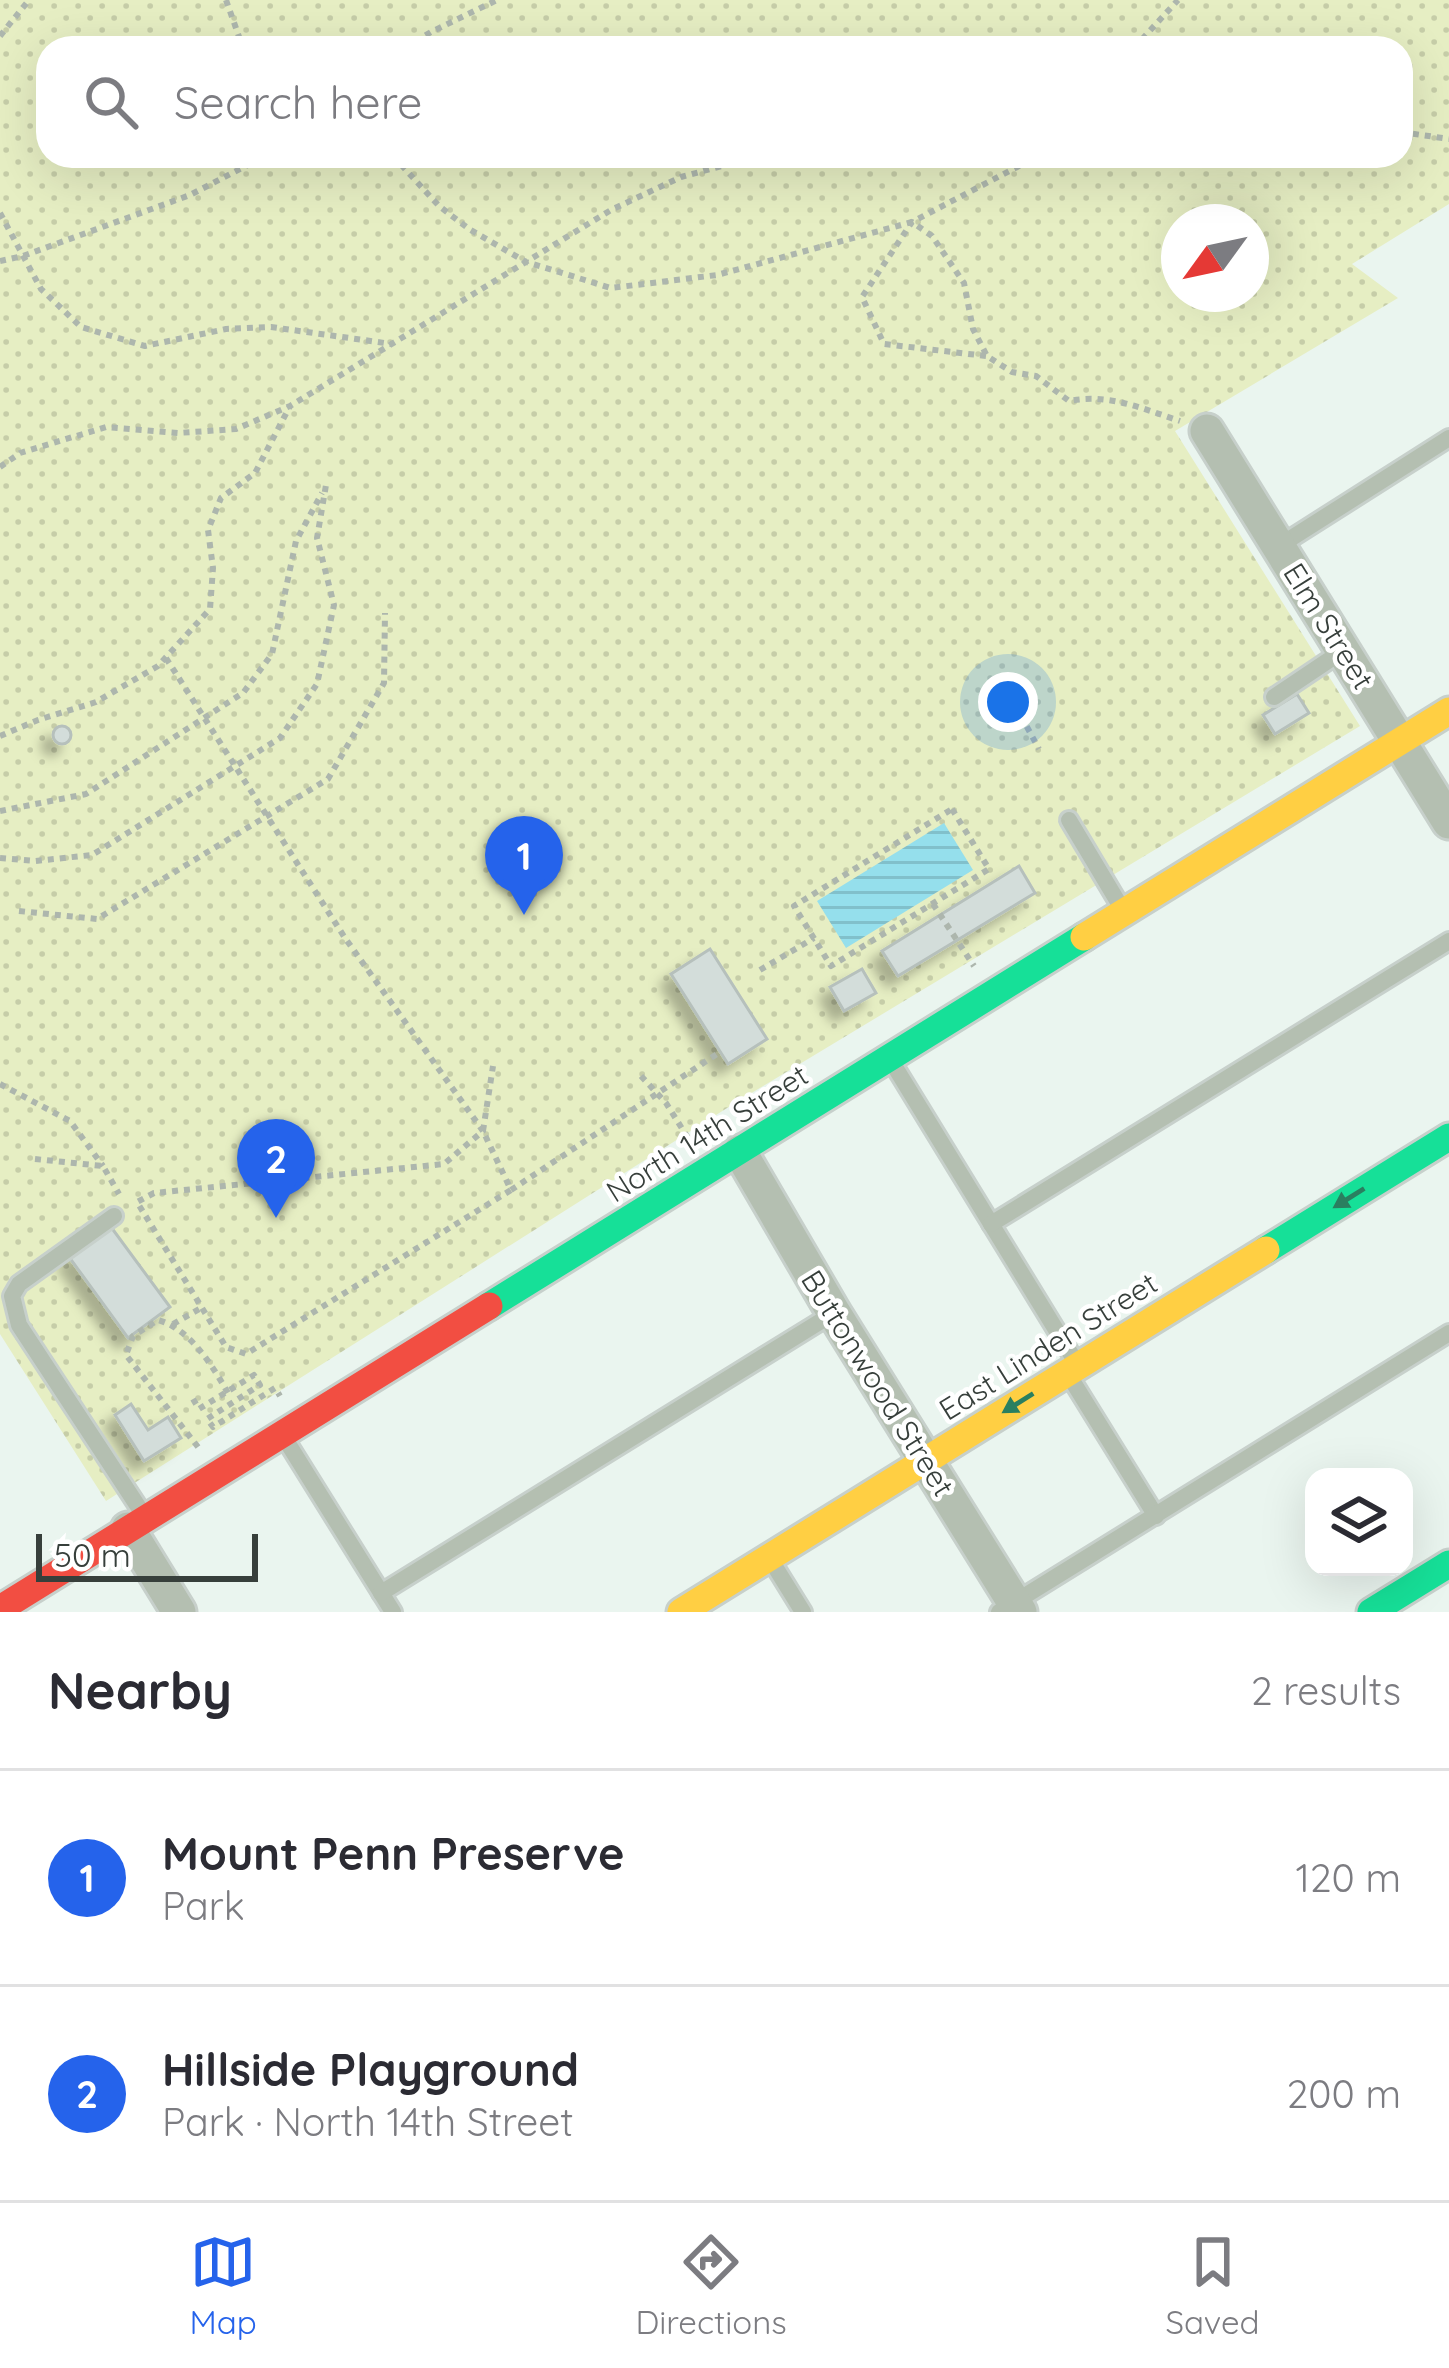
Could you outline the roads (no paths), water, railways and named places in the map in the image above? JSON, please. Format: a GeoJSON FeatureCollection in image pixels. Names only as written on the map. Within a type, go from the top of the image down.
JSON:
{"type":"FeatureCollection","features":[{"type":"Feature","properties":{"kind":"street","name":"Elm Street"},"geometry":{"type":"LineString","coordinates":[[1207,431],[1449,822]]}},
{"type":"Feature","properties":{"kind":"street","name":"North 14th Street"},"geometry":{"type":"LineString","coordinates":[[0,1609],[1449,712]]}},
{"type":"Feature","properties":{"kind":"street","name":"East Linden Street"},"geometry":{"type":"LineString","coordinates":[[682,1612],[1449,1137]]}},
{"type":"Feature","properties":{"kind":"street","name":"Buttonwood Street"},"geometry":{"type":"LineString","coordinates":[[740,1152],[1012,1609]]}},
{"type":"Feature","properties":{"kind":"street"},"geometry":{"type":"LineString","coordinates":[[137,1524],[179,1612]]}},
{"type":"Feature","properties":{"kind":"street"},"geometry":{"type":"LineString","coordinates":[[1371,1612],[1449,1564]]}},
{"type":"Feature","properties":{"kind":"lane"},"geometry":{"type":"LineString","coordinates":[[1279,546],[1449,438]]}},
{"type":"Feature","properties":{"kind":"lane"},"geometry":{"type":"LineString","coordinates":[[1274,697],[1344,650]]}},
{"type":"Feature","properties":{"kind":"lane"},"geometry":{"type":"LineString","coordinates":[[1069,820],[1124,913]]}},
{"type":"Feature","properties":{"kind":"lane"},"geometry":{"type":"LineString","coordinates":[[991,1224],[1449,941]]}},
{"type":"Feature","properties":{"kind":"lane"},"geometry":{"type":"LineString","coordinates":[[889,1058],[991,1224],[1156,1516]]}},
{"type":"Feature","properties":{"kind":"lane"},"geometry":{"type":"LineString","coordinates":[[121,1212],[20,1284],[12,1296],[19,1325],[137,1524]]}},
{"type":"Feature","properties":{"kind":"lane"},"geometry":{"type":"LineString","coordinates":[[381,1593],[835,1313]]}},
{"type":"Feature","properties":{"kind":"lane"},"geometry":{"type":"LineString","coordinates":[[1012,1609],[1449,1334]]}},
{"type":"Feature","properties":{"kind":"lane"},"geometry":{"type":"LineString","coordinates":[[290,1429],[393,1612]]}},
{"type":"Feature","properties":{"kind":"lane"},"geometry":{"type":"LineString","coordinates":[[769,1558],[803,1612]]}},
{"type":"Feature","properties":{"kind":"water"},"geometry":{"type":"Polygon","coordinates":[[[944,823],[973,870],[846,948],[817,901],[944,823]]]}},
{"type":"Feature","properties":{"kind":"place","name":"Mount Penn Preserve"},"geometry":{"type":"Point","coordinates":[524,915]}},
{"type":"Feature","properties":{"kind":"place","name":"Hillside Playground"},"geometry":{"type":"Point","coordinates":[276,1218]}}]}
